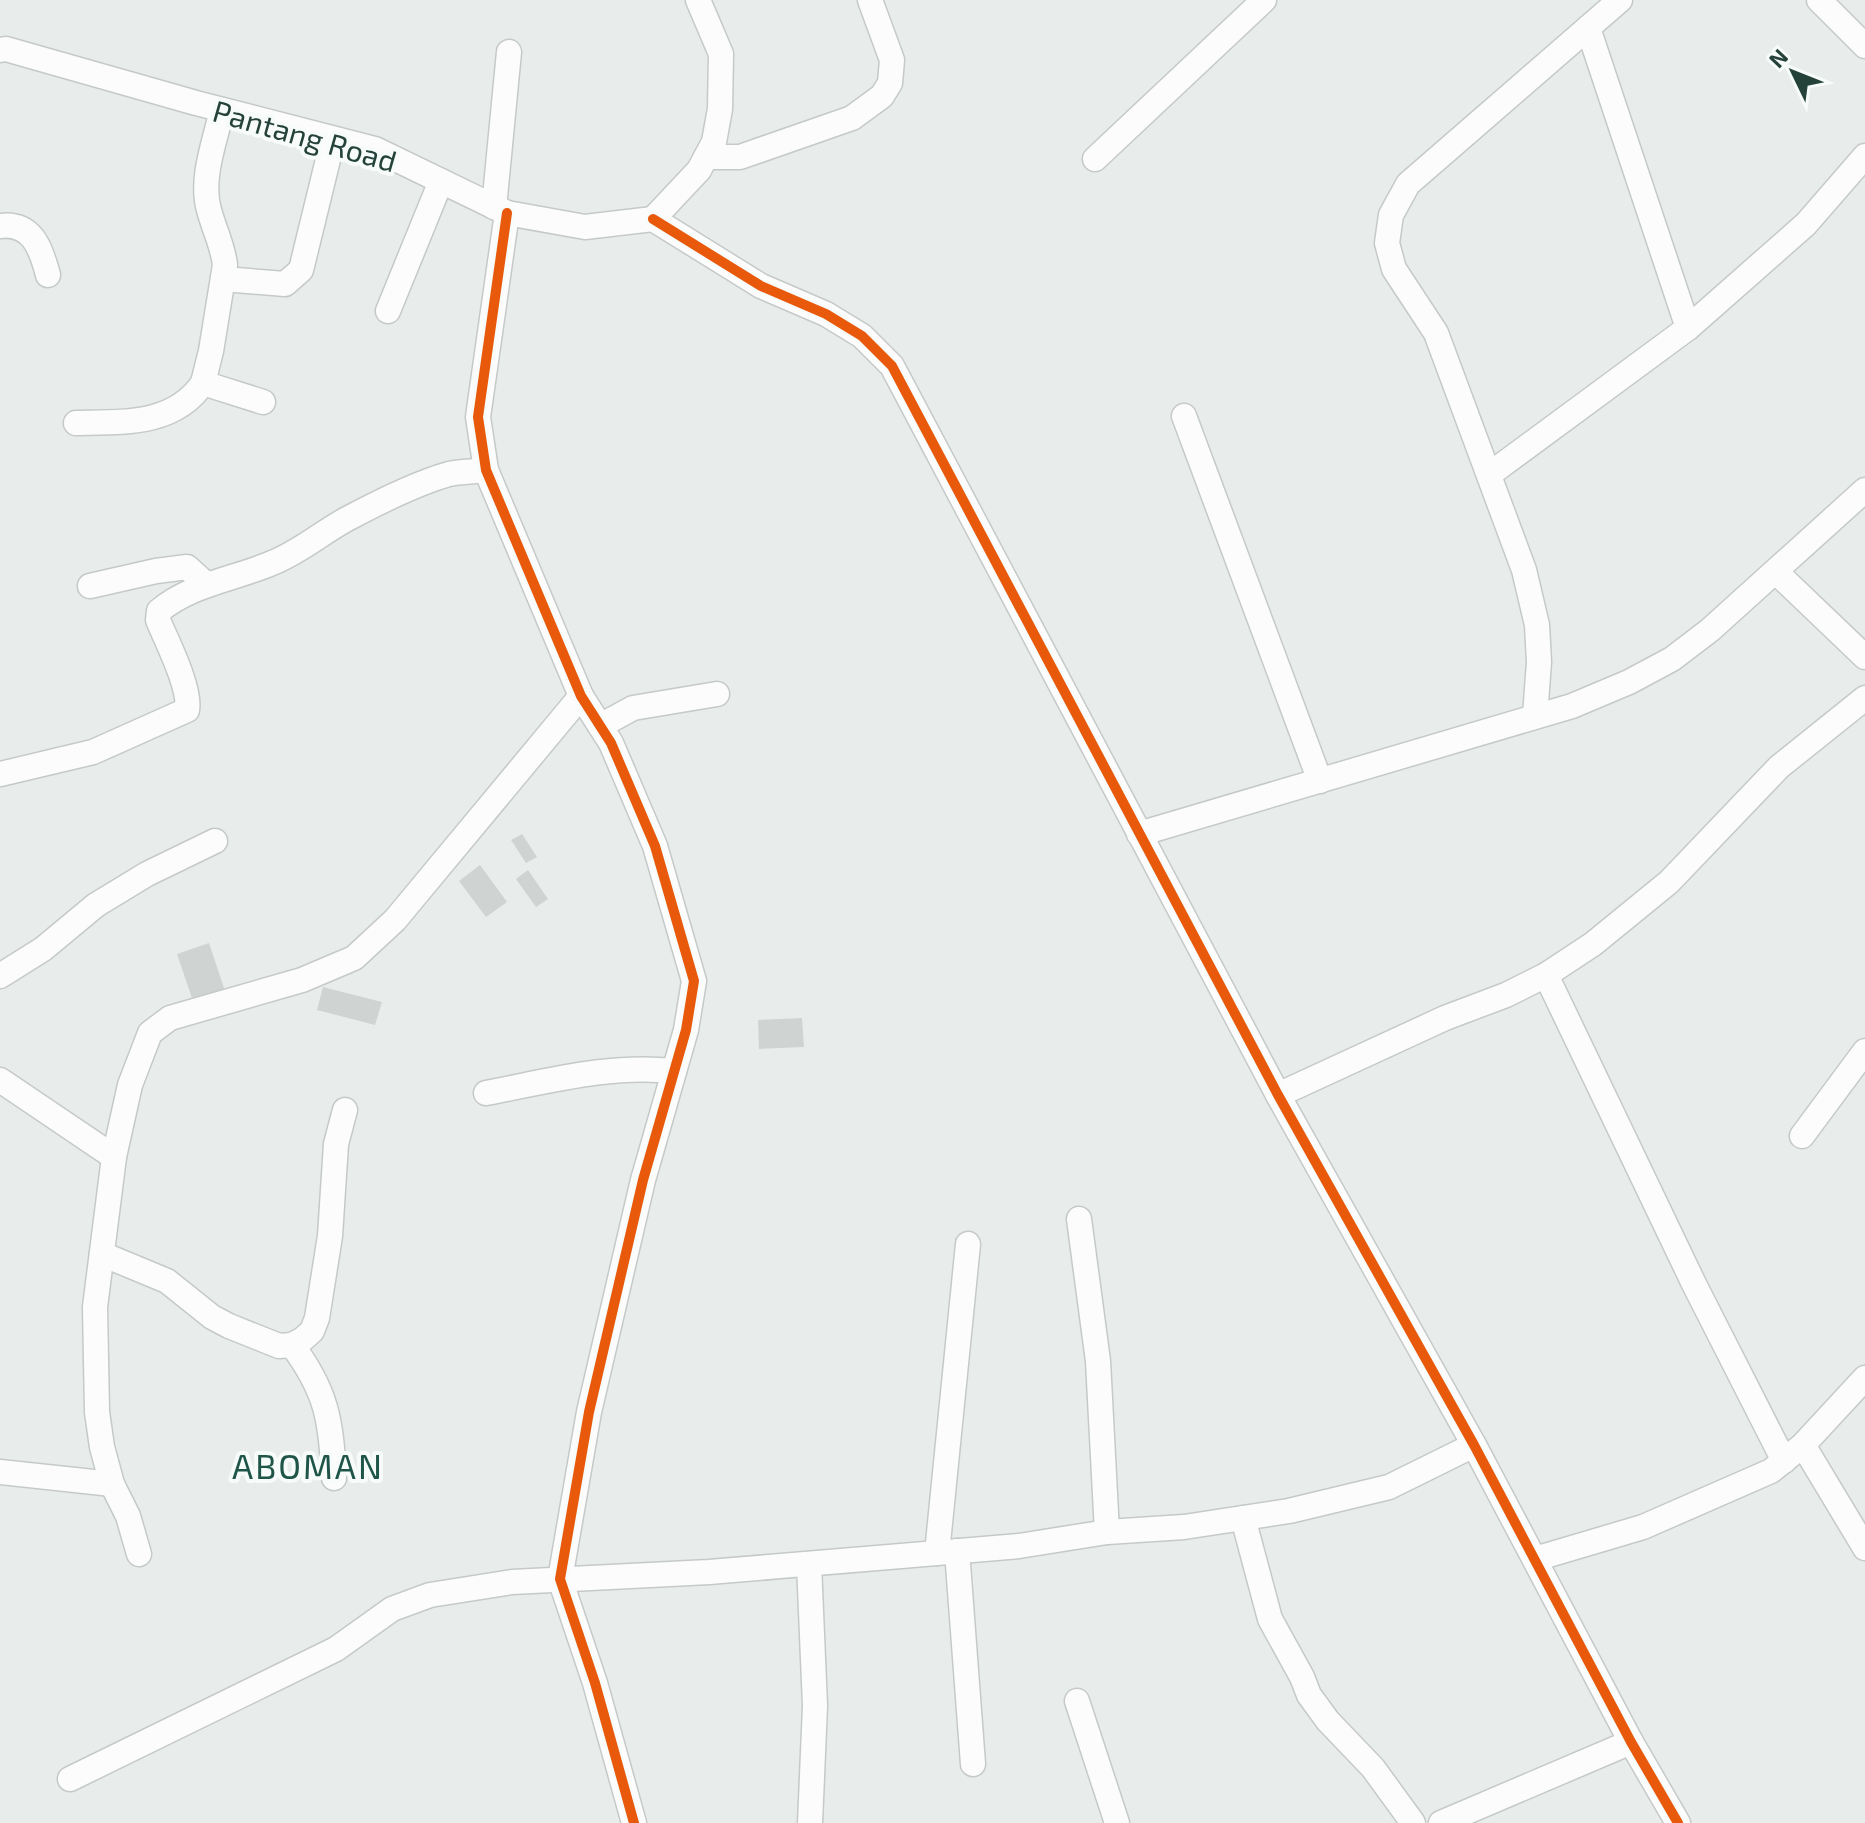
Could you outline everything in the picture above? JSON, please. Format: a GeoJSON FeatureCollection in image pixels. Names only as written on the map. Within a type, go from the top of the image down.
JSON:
{"type":"FeatureCollection","features":[{"type":"Feature","properties":{"kind":"street"},"geometry":{"type":"LineString","coordinates":[[698,0],[721,54],[720,109],[714,142],[699,170],[653,219],[761,286],[826,314],[862,336],[892,366],[1278,1095],[1474,1445],[1631,1742],[1678,1823]]}},
{"type":"Feature","properties":{"kind":"street"},"geometry":{"type":"LineString","coordinates":[[706,157],[740,157],[852,118],[882,96],[890,83],[892,60],[870,0]]}},
{"type":"Feature","properties":{"kind":"street"},"geometry":{"type":"LineString","coordinates":[[1095,159],[1264,0]]}},
{"type":"Feature","properties":{"kind":"street"},"geometry":{"type":"LineString","coordinates":[[1535,716],[1539,662],[1537,625],[1524,570],[1436,333],[1394,269],[1387,243],[1391,215],[1408,184],[1620,0]]}},
{"type":"Feature","properties":{"kind":"street"},"geometry":{"type":"LineString","coordinates":[[1819,0],[1865,46]]}},
{"type":"Feature","properties":{"kind":"street"},"geometry":{"type":"LineString","coordinates":[[1588,28],[1688,328]]}},
{"type":"Feature","properties":{"kind":"street","name":"Pantang Road"},"geometry":{"type":"LineString","coordinates":[[0,50],[6,49],[375,149],[501,210],[585,227],[653,219]]}},
{"type":"Feature","properties":{"kind":"street"},"geometry":{"type":"LineString","coordinates":[[509,52],[501,210],[478,417],[486,470],[581,696],[611,743],[655,846],[694,981],[686,1030],[643,1180],[589,1412],[560,1579],[595,1683],[634,1823]]}},
{"type":"Feature","properties":{"kind":"street"},"geometry":{"type":"LineString","coordinates":[[76,423],[134,422],[156,417],[189,401],[203,383],[223,279],[223,253],[208,207],[207,185],[222,110]]}},
{"type":"Feature","properties":{"kind":"street"},"geometry":{"type":"LineString","coordinates":[[223,279],[285,284],[301,270],[333,139]]}},
{"type":"Feature","properties":{"kind":"street"},"geometry":{"type":"LineString","coordinates":[[1490,474],[1688,328],[1806,224],[1865,156]]}},
{"type":"Feature","properties":{"kind":"street"},"geometry":{"type":"LineString","coordinates":[[388,311],[441,181]]}},
{"type":"Feature","properties":{"kind":"street"},"geometry":{"type":"LineString","coordinates":[[0,226],[20,227],[32,235],[42,252],[48,275]]}},
{"type":"Feature","properties":{"kind":"street"},"geometry":{"type":"LineString","coordinates":[[203,383],[263,402]]}},
{"type":"Feature","properties":{"kind":"street"},"geometry":{"type":"LineString","coordinates":[[1184,416],[1320,781]]}},
{"type":"Feature","properties":{"kind":"street"},"geometry":{"type":"LineString","coordinates":[[0,774],[93,752],[187,710],[188,703],[158,620],[159,611],[207,585],[271,564],[305,547],[345,520],[405,492],[450,474],[486,470]]}},
{"type":"Feature","properties":{"kind":"street"},"geometry":{"type":"LineString","coordinates":[[1139,834],[1572,706],[1629,682],[1672,659],[1710,630],[1865,490]]}},
{"type":"Feature","properties":{"kind":"street"},"geometry":{"type":"LineString","coordinates":[[90,586],[164,569],[187,567],[207,585]]}},
{"type":"Feature","properties":{"kind":"street"},"geometry":{"type":"LineString","coordinates":[[1776,572],[1865,657]]}},
{"type":"Feature","properties":{"kind":"street"},"geometry":{"type":"LineString","coordinates":[[600,726],[633,708],[717,694]]}},
{"type":"Feature","properties":{"kind":"street"},"geometry":{"type":"LineString","coordinates":[[139,1554],[128,1516],[112,1484],[97,1412],[95,1307],[114,1157],[130,1085],[150,1033],[170,1018],[302,980],[354,958],[395,920],[581,696]]}},
{"type":"Feature","properties":{"kind":"street"},"geometry":{"type":"LineString","coordinates":[[1278,1095],[1445,1018],[1506,995],[1546,975],[1593,944],[1669,882],[1779,767],[1865,698]]}},
{"type":"Feature","properties":{"kind":"street"},"geometry":{"type":"LineString","coordinates":[[0,976],[43,949],[96,905],[147,874],[215,841]]}},
{"type":"Feature","properties":{"kind":"street"},"geometry":{"type":"LineString","coordinates":[[1546,975],[1694,1284],[1784,1461]]}},
{"type":"Feature","properties":{"kind":"street"},"geometry":{"type":"LineString","coordinates":[[1802,1136],[1865,1051]]}},
{"type":"Feature","properties":{"kind":"street"},"geometry":{"type":"LineString","coordinates":[[486,1093],[600,1071],[631,1068],[674,1071]]}},
{"type":"Feature","properties":{"kind":"street"},"geometry":{"type":"LineString","coordinates":[[0,1080],[114,1157]]}},
{"type":"Feature","properties":{"kind":"street"},"geometry":{"type":"LineString","coordinates":[[102,1254],[167,1281],[221,1322],[279,1346],[292,1345],[312,1331],[317,1318],[330,1236],[336,1144],[345,1110]]}},
{"type":"Feature","properties":{"kind":"street"},"geometry":{"type":"LineString","coordinates":[[1079,1219],[1098,1361],[1107,1532]]}},
{"type":"Feature","properties":{"kind":"street"},"geometry":{"type":"LineString","coordinates":[[968,1244],[947,1552],[973,1764]]}},
{"type":"Feature","properties":{"kind":"street"},"geometry":{"type":"LineString","coordinates":[[292,1345],[316,1381],[331,1426],[334,1478]]}},
{"type":"Feature","properties":{"kind":"street"},"geometry":{"type":"LineString","coordinates":[[1535,1559],[1643,1527],[1771,1471],[1803,1445],[1865,1378]]}},
{"type":"Feature","properties":{"kind":"street"},"geometry":{"type":"LineString","coordinates":[[70,1779],[336,1649],[392,1609],[430,1595],[512,1582],[809,1564],[1019,1546],[1107,1532],[1184,1527],[1289,1511],[1389,1487],[1474,1445]]}},
{"type":"Feature","properties":{"kind":"street"},"geometry":{"type":"LineString","coordinates":[[1803,1445],[1865,1548]]}},
{"type":"Feature","properties":{"kind":"street"},"geometry":{"type":"LineString","coordinates":[[0,1472],[112,1484]]}},
{"type":"Feature","properties":{"kind":"street"},"geometry":{"type":"LineString","coordinates":[[1243,1518],[1270,1619],[1309,1695],[1328,1721],[1373,1768],[1413,1823]]}},
{"type":"Feature","properties":{"kind":"street"},"geometry":{"type":"LineString","coordinates":[[809,1564],[815,1706],[810,1823]]}},
{"type":"Feature","properties":{"kind":"street"},"geometry":{"type":"LineString","coordinates":[[1077,1701],[1117,1823]]}},
{"type":"Feature","properties":{"kind":"street"},"geometry":{"type":"LineString","coordinates":[[1441,1823],[1631,1742]]}},
{"type":"Feature","properties":{"kind":"building"},"geometry":{"type":"Polygon","coordinates":[[[522,834],[537,857],[526,863],[511,840],[522,834]]]}},
{"type":"Feature","properties":{"kind":"building"},"geometry":{"type":"Polygon","coordinates":[[[480,865],[507,902],[486,917],[459,881],[480,865]]]}},
{"type":"Feature","properties":{"kind":"building"},"geometry":{"type":"Polygon","coordinates":[[[528,870],[548,899],[536,907],[516,879],[528,870]]]}},
{"type":"Feature","properties":{"kind":"building"},"geometry":{"type":"Polygon","coordinates":[[[209,943],[225,991],[193,1001],[177,954],[209,943]]]}},
{"type":"Feature","properties":{"kind":"building"},"geometry":{"type":"Polygon","coordinates":[[[323,987],[382,1002],[375,1025],[317,1010],[323,987]]]}},
{"type":"Feature","properties":{"kind":"building"},"geometry":{"type":"Polygon","coordinates":[[[802,1018],[804,1047],[759,1049],[758,1020],[802,1018]]]}},
{"type":"Feature","properties":{"kind":"cycle path"},"geometry":{"type":"LineString","coordinates":[[507,213],[478,417],[486,470],[581,696],[611,743],[655,846],[694,981],[686,1030],[643,1180],[589,1412],[560,1579],[595,1683],[634,1823]]}},
{"type":"Feature","properties":{"kind":"cycle path"},"geometry":{"type":"LineString","coordinates":[[653,219],[761,286],[826,314],[862,336],[892,366],[1278,1095],[1474,1445],[1631,1742],[1678,1823]]}},
{"type":"Feature","properties":{"kind":"district","name":"ABOMAN"},"geometry":{"type":"Point","coordinates":[308,1465]}}]}
